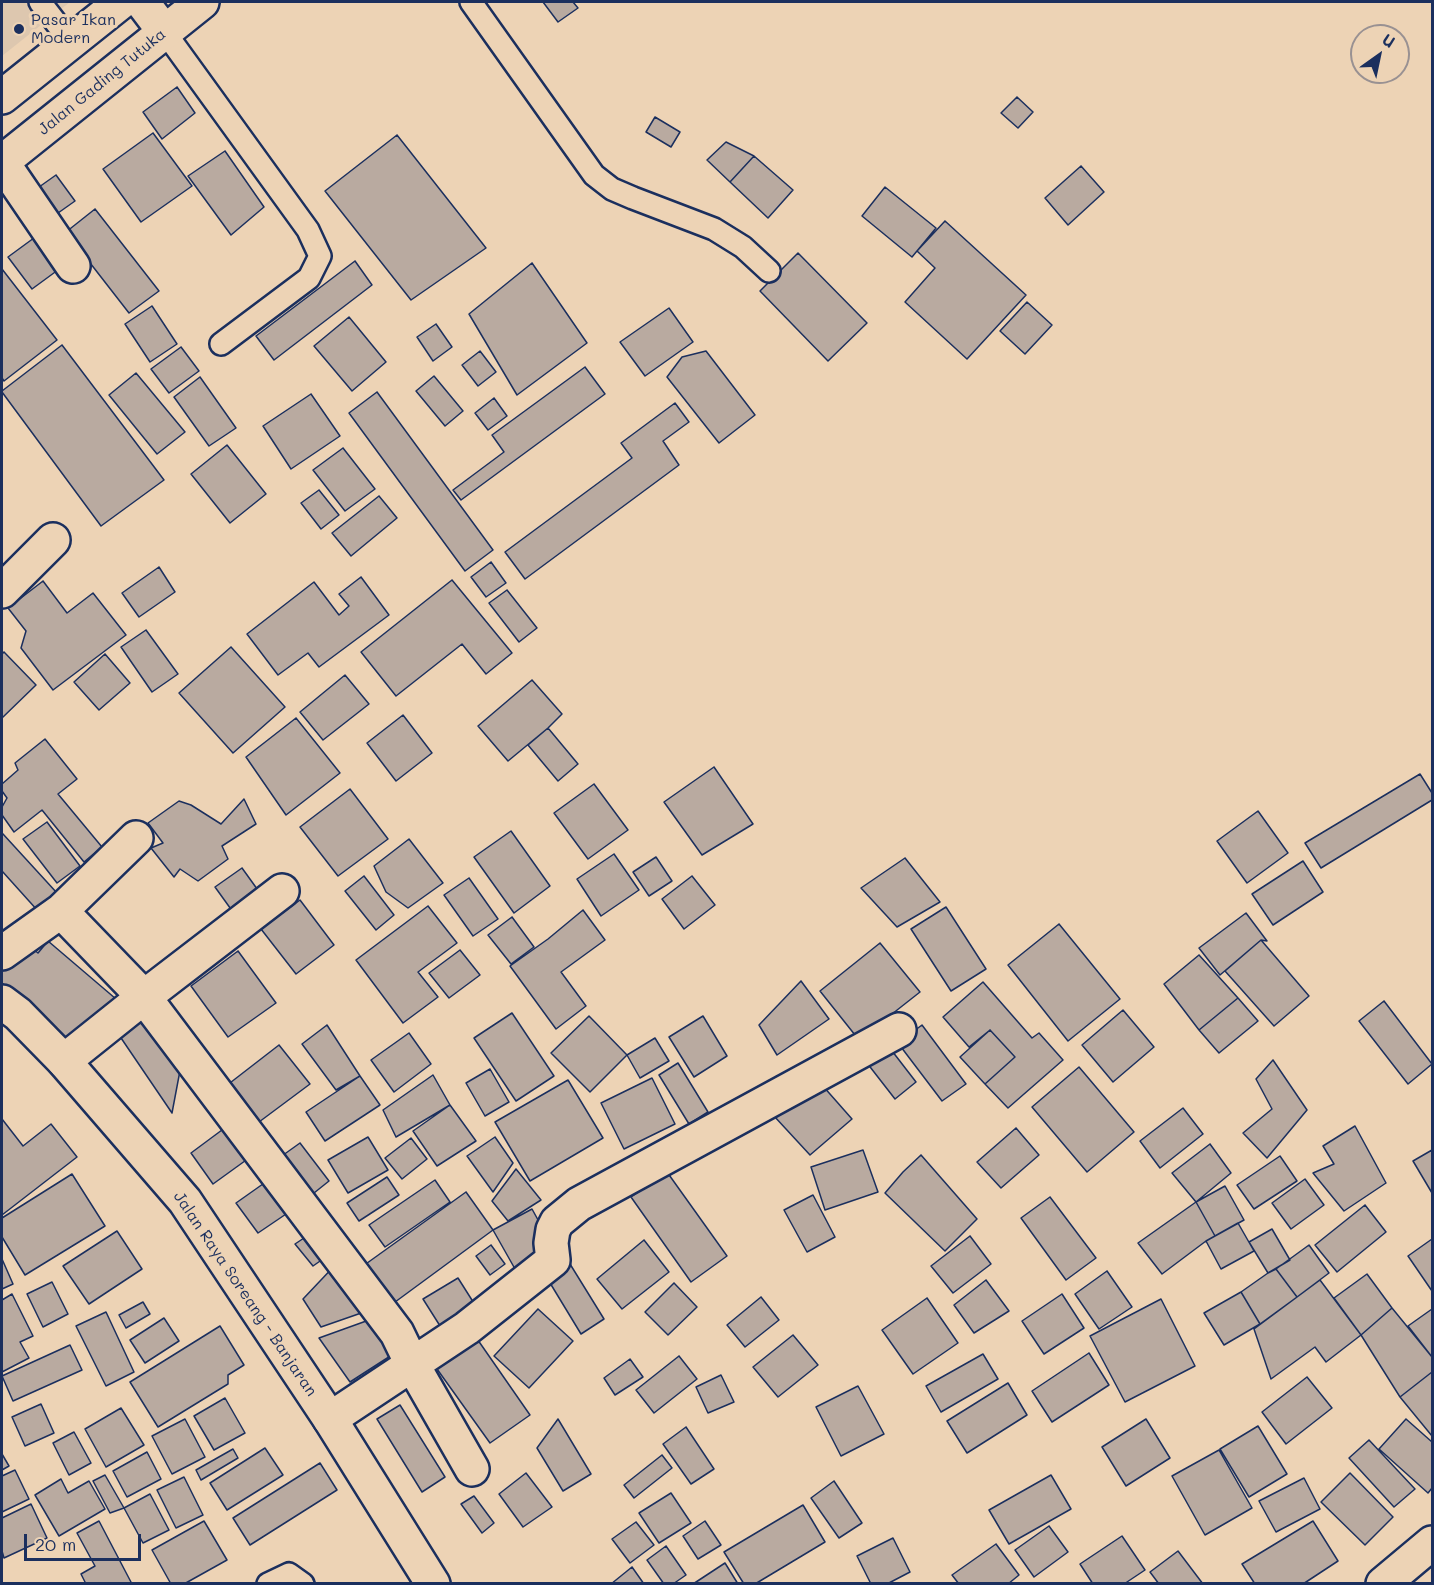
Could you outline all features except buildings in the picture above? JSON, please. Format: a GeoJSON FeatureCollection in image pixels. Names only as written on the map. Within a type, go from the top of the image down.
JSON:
{"type":"FeatureCollection","features":[{"type":"Feature","properties":{"kind":"street"},"geometry":{"type":"LineString","coordinates":[[2,98],[122,2]]}},
{"type":"Feature","properties":{"kind":"street"},"geometry":{"type":"LineString","coordinates":[[142,2],[164,31]]}},
{"type":"Feature","properties":{"kind":"street","name":"Jalan Gading Tutuka"},"geometry":{"type":"LineString","coordinates":[[2,162],[202,2]]}},
{"type":"Feature","properties":{"kind":"street"},"geometry":{"type":"LineString","coordinates":[[2,162],[73,266]]}},
{"type":"Feature","properties":{"kind":"street"},"geometry":{"type":"LineString","coordinates":[[2,591],[53,540]]}},
{"type":"Feature","properties":{"kind":"street"},"geometry":{"type":"LineString","coordinates":[[2,953],[61,910],[135,838]]}},
{"type":"Feature","properties":{"kind":"street"},"geometry":{"type":"LineString","coordinates":[[63,1061],[282,891]]}},
{"type":"Feature","properties":{"kind":"street"},"geometry":{"type":"LineString","coordinates":[[61,910],[144,997],[397,1333],[412,1364],[472,1469]]}},
{"type":"Feature","properties":{"kind":"street","name":"Jalan Raya Soreang - Banjaran"},"geometry":{"type":"LineString","coordinates":[[2,1002],[18,1014],[63,1061],[185,1202],[330,1419],[433,1584]]}},
{"type":"Feature","properties":{"kind":"street"},"geometry":{"type":"LineString","coordinates":[[330,1419],[467,1328],[553,1260],[551,1243],[553,1230],[557,1222],[579,1204],[899,1030]]}},
{"type":"Feature","properties":{"kind":"street"},"geometry":{"type":"LineString","coordinates":[[1383,1584],[1432,1543]]}},
{"type":"Feature","properties":{"kind":"lane"},"geometry":{"type":"LineString","coordinates":[[40,2],[71,42]]}},
{"type":"Feature","properties":{"kind":"lane"},"geometry":{"type":"LineString","coordinates":[[471,2],[594,175],[612,189],[714,229],[743,247],[769,271]]}},
{"type":"Feature","properties":{"kind":"lane"},"geometry":{"type":"LineString","coordinates":[[164,31],[308,230],[320,256],[309,278],[221,344]]}},
{"type":"Feature","properties":{"kind":"lane"},"geometry":{"type":"LineString","coordinates":[[268,1584],[289,1574],[303,1584]]}},
{"type":"Feature","properties":{"kind":"shaded area","name":"Pasar Ikan Modern"},"geometry":{"type":"Polygon","coordinates":[[[2,2],[70,2],[2,56],[2,2]]]}},
{"type":"Feature","properties":{"kind":"place","name":"Pasar Ikan Modern"},"geometry":{"type":"Point","coordinates":[19,29]}}]}
